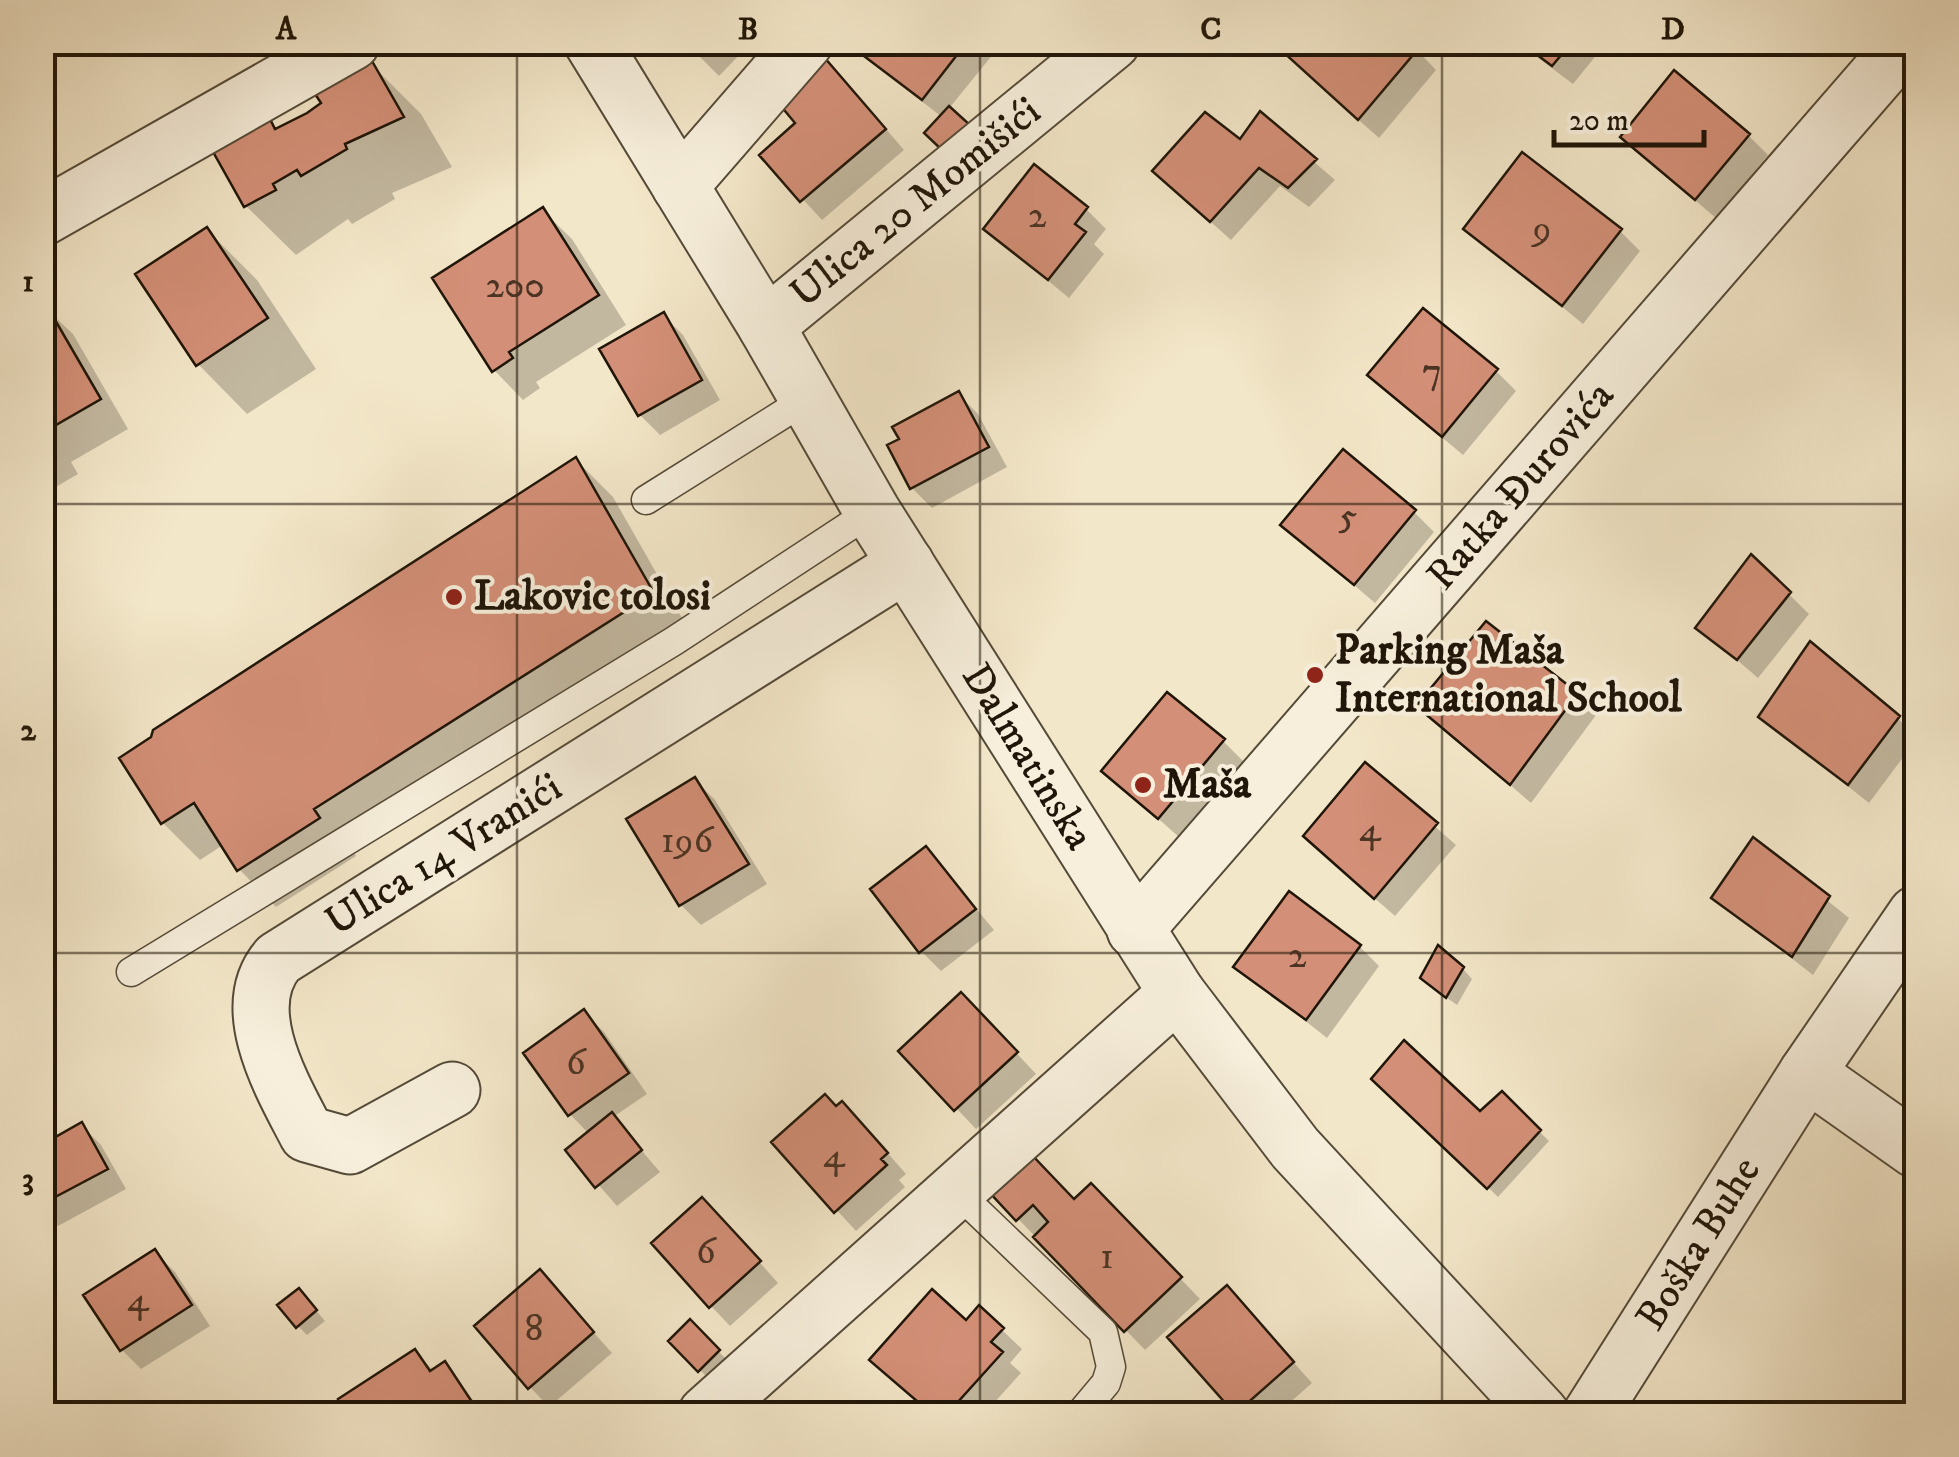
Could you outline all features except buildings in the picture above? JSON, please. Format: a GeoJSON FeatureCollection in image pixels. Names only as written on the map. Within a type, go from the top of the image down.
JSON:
{"type":"FeatureCollection","features":[{"type":"Feature","properties":{"kind":"street"},"geometry":{"type":"LineString","coordinates":[[42,218],[352,42]]}},
{"type":"Feature","properties":{"kind":"street","name":"Dalmatinska"},"geometry":{"type":"LineString","coordinates":[[592,42],[766,326],[872,511],[1178,993],[1295,1148],[1541,1414]]}},
{"type":"Feature","properties":{"kind":"street"},"geometry":{"type":"LineString","coordinates":[[680,186],[805,42]]}},
{"type":"Feature","properties":{"kind":"street","name":"Ulica 20 Momišići"},"geometry":{"type":"LineString","coordinates":[[766,326],[1112,42]]}},
{"type":"Feature","properties":{"kind":"street","name":"Ratka Đurovića"},"geometry":{"type":"LineString","coordinates":[[1135,930],[1906,42]]}},
{"type":"Feature","properties":{"kind":"street","name":"Ulica 14 Vranići"},"geometry":{"type":"LineString","coordinates":[[452,1090],[350,1146],[307,1134],[278,1077],[260,1008],[269,969],[278,958],[906,564]]}},
{"type":"Feature","properties":{"kind":"street","name":"Boška Buhe"},"geometry":{"type":"LineString","coordinates":[[1591,1414],[1807,1072],[1916,914]]}},
{"type":"Feature","properties":{"kind":"street"},"geometry":{"type":"LineString","coordinates":[[706,1414],[1178,993]]}},
{"type":"Feature","properties":{"kind":"street"},"geometry":{"type":"LineString","coordinates":[[1807,1072],[1916,1150]]}},
{"type":"Feature","properties":{"kind":"lane"},"geometry":{"type":"LineString","coordinates":[[646,500],[807,399]]}},
{"type":"Feature","properties":{"kind":"lane"},"geometry":{"type":"LineString","coordinates":[[131,972],[674,640],[872,511]]}},
{"type":"Feature","properties":{"kind":"lane"},"geometry":{"type":"LineString","coordinates":[[956,1191],[1103,1332],[1111,1368],[1106,1383],[1080,1414]]}},
{"type":"Feature","properties":{"kind":"place","name":"Lakovic tolosi"},"geometry":{"type":"Point","coordinates":[454,597]}},
{"type":"Feature","properties":{"kind":"place","name":"Parking Maša International School"},"geometry":{"type":"Point","coordinates":[1315,675]}},
{"type":"Feature","properties":{"kind":"place","name":"Maša"},"geometry":{"type":"Point","coordinates":[1143,785]}}]}
